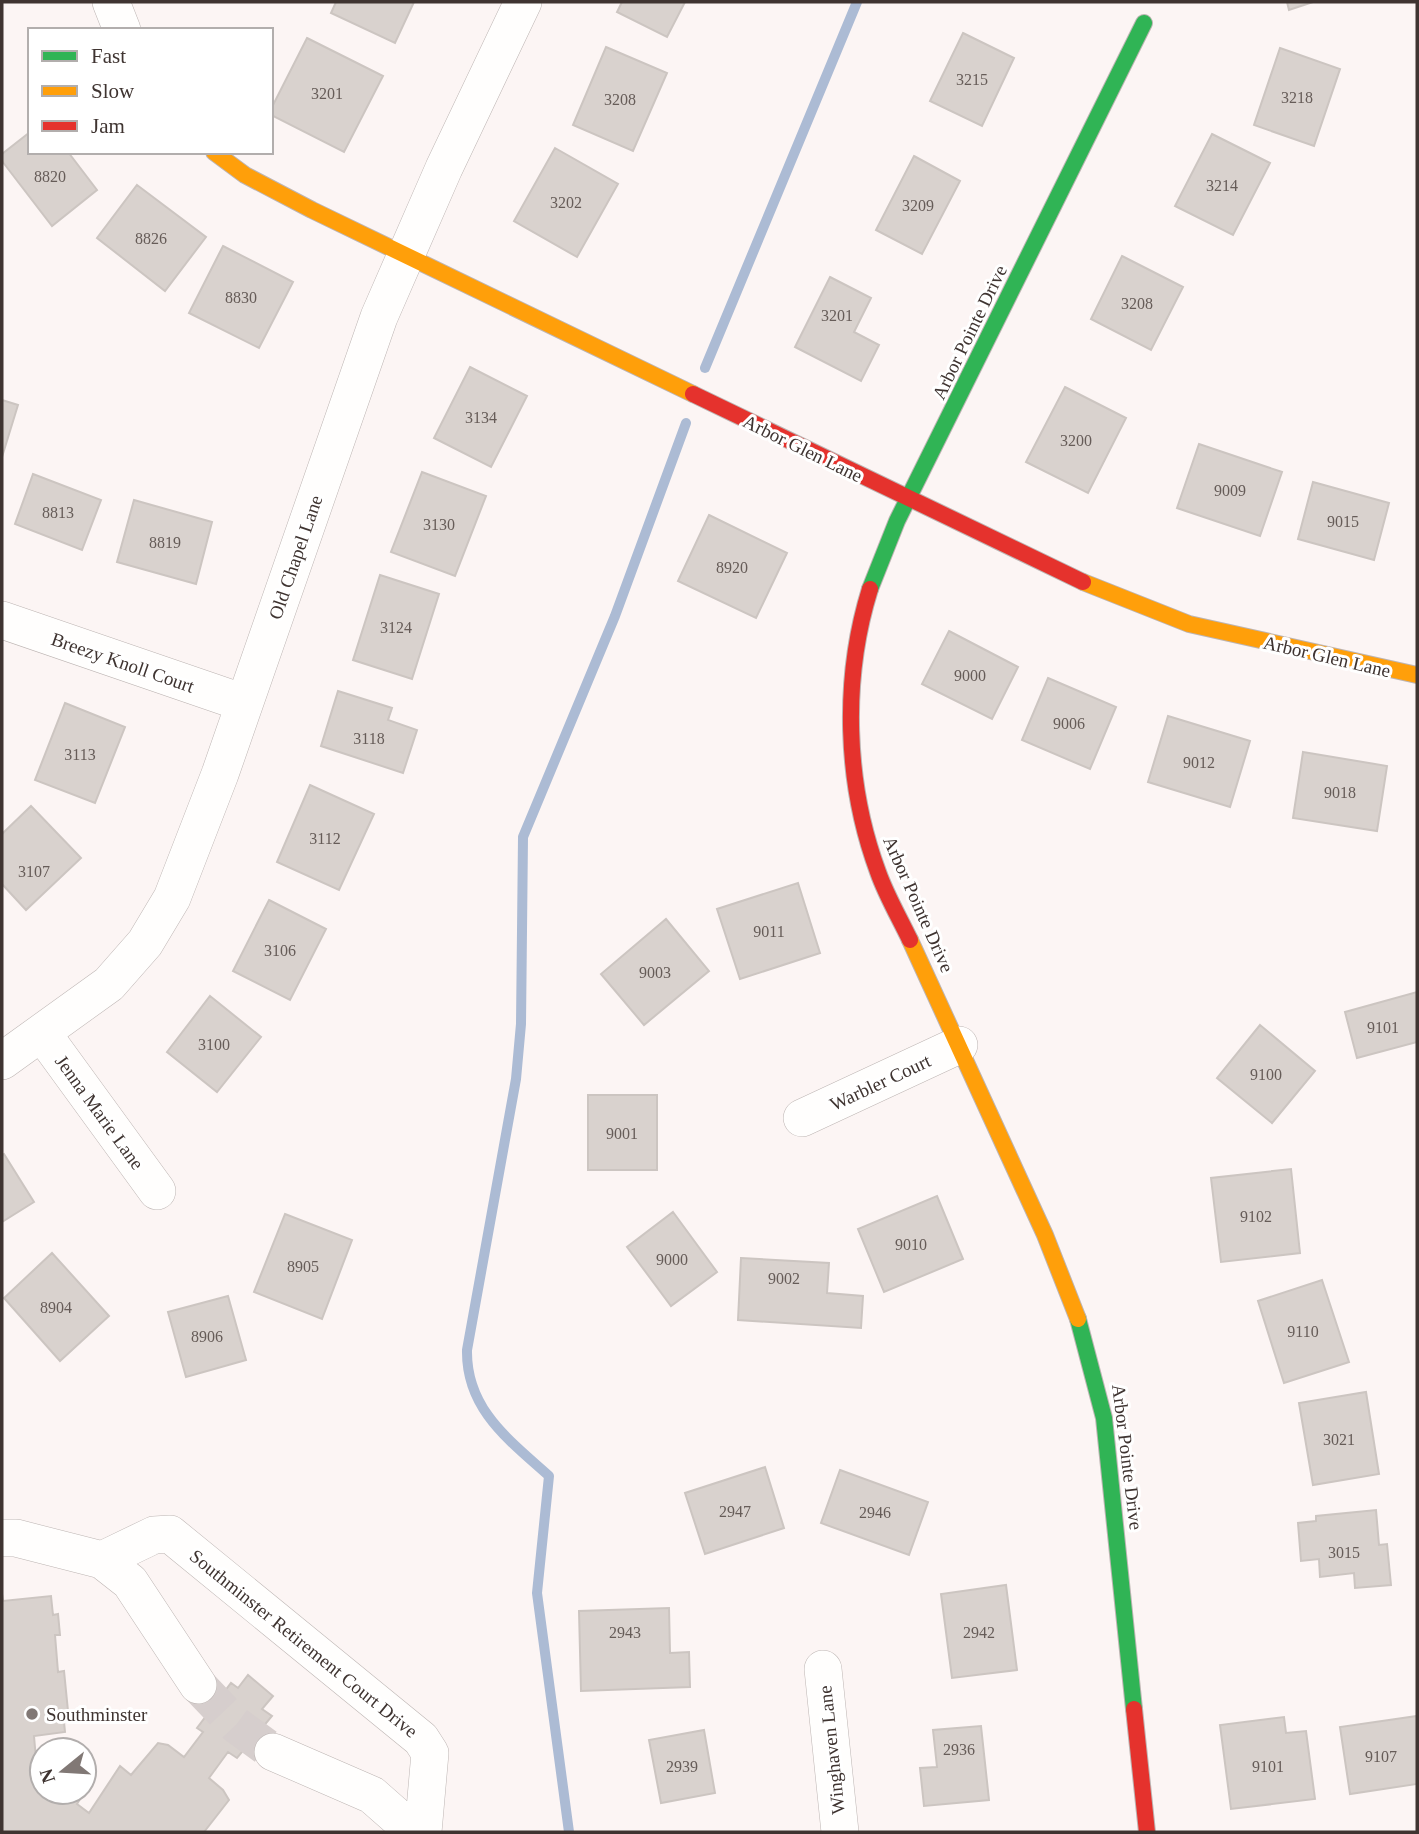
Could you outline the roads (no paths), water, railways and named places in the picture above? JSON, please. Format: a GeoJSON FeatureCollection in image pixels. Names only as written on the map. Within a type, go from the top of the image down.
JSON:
{"type":"FeatureCollection","features":[{"type":"Feature","properties":{"kind":"street"},"geometry":{"type":"LineString","coordinates":[[111,2],[121,28]]}},
{"type":"Feature","properties":{"kind":"street","name":"Old Chapel Lane"},"geometry":{"type":"LineString","coordinates":[[2,1061],[109,984],[145,943],[172,898],[244,703],[379,317],[523,2]]}},
{"type":"Feature","properties":{"kind":"street","name":"Arbor Pointe Drive"},"geometry":{"type":"LineString","coordinates":[[1144,23],[895,525],[862,613],[849,705],[853,769],[867,838],[878,873],[1076,1305],[1097,1380],[1104,1418],[1146,1832]]}},
{"type":"Feature","properties":{"kind":"street","name":"Arbor Glen Lane"},"geometry":{"type":"LineString","coordinates":[[217,154],[245,175],[406,256],[909,499],[1146,609],[1189,624],[1417,675]]}},
{"type":"Feature","properties":{"kind":"street","name":"Breezy Knoll Court"},"geometry":{"type":"LineString","coordinates":[[2,620],[244,703]]}},
{"type":"Feature","properties":{"kind":"street","name":"Jenna Marie Lane"},"geometry":{"type":"LineString","coordinates":[[42,1033],[157,1191]]}},
{"type":"Feature","properties":{"kind":"street","name":"Warbler Court"},"geometry":{"type":"LineString","coordinates":[[802,1118],[959,1045]]}},
{"type":"Feature","properties":{"kind":"street","name":"Southminster Retirement Court Drive"},"geometry":{"type":"LineString","coordinates":[[102,1560],[154,1535],[170,1534],[421,1739],[430,1753],[423,1832]]}},
{"type":"Feature","properties":{"kind":"street"},"geometry":{"type":"LineString","coordinates":[[2,1538],[16,1538],[102,1560],[130,1582],[198,1685]]}},
{"type":"Feature","properties":{"kind":"street","name":"Winghaven Lane"},"geometry":{"type":"LineString","coordinates":[[822,1669],[840,1832]]}},
{"type":"Feature","properties":{"kind":"street"},"geometry":{"type":"LineString","coordinates":[[273,1752],[372,1795],[414,1832]]}},
{"type":"Feature","properties":{"kind":"waterway"},"geometry":{"type":"LineString","coordinates":[[705,368],[857,2]]}},
{"type":"Feature","properties":{"kind":"waterway"},"geometry":{"type":"LineString","coordinates":[[569,1832],[537,1593],[549,1476],[505,1436],[482,1406],[474,1390],[467,1350],[516,1079],[521,1024],[523,837],[615,616],[686,423]]}},
{"type":"Feature","properties":{"kind":"tunnel"},"geometry":{"type":"LineString","coordinates":[[198,1685],[236,1725],[273,1752]]}},
{"type":"Feature","properties":{"kind":"place","name":"Southminster"},"geometry":{"type":"Point","coordinates":[32,1714]}}]}
